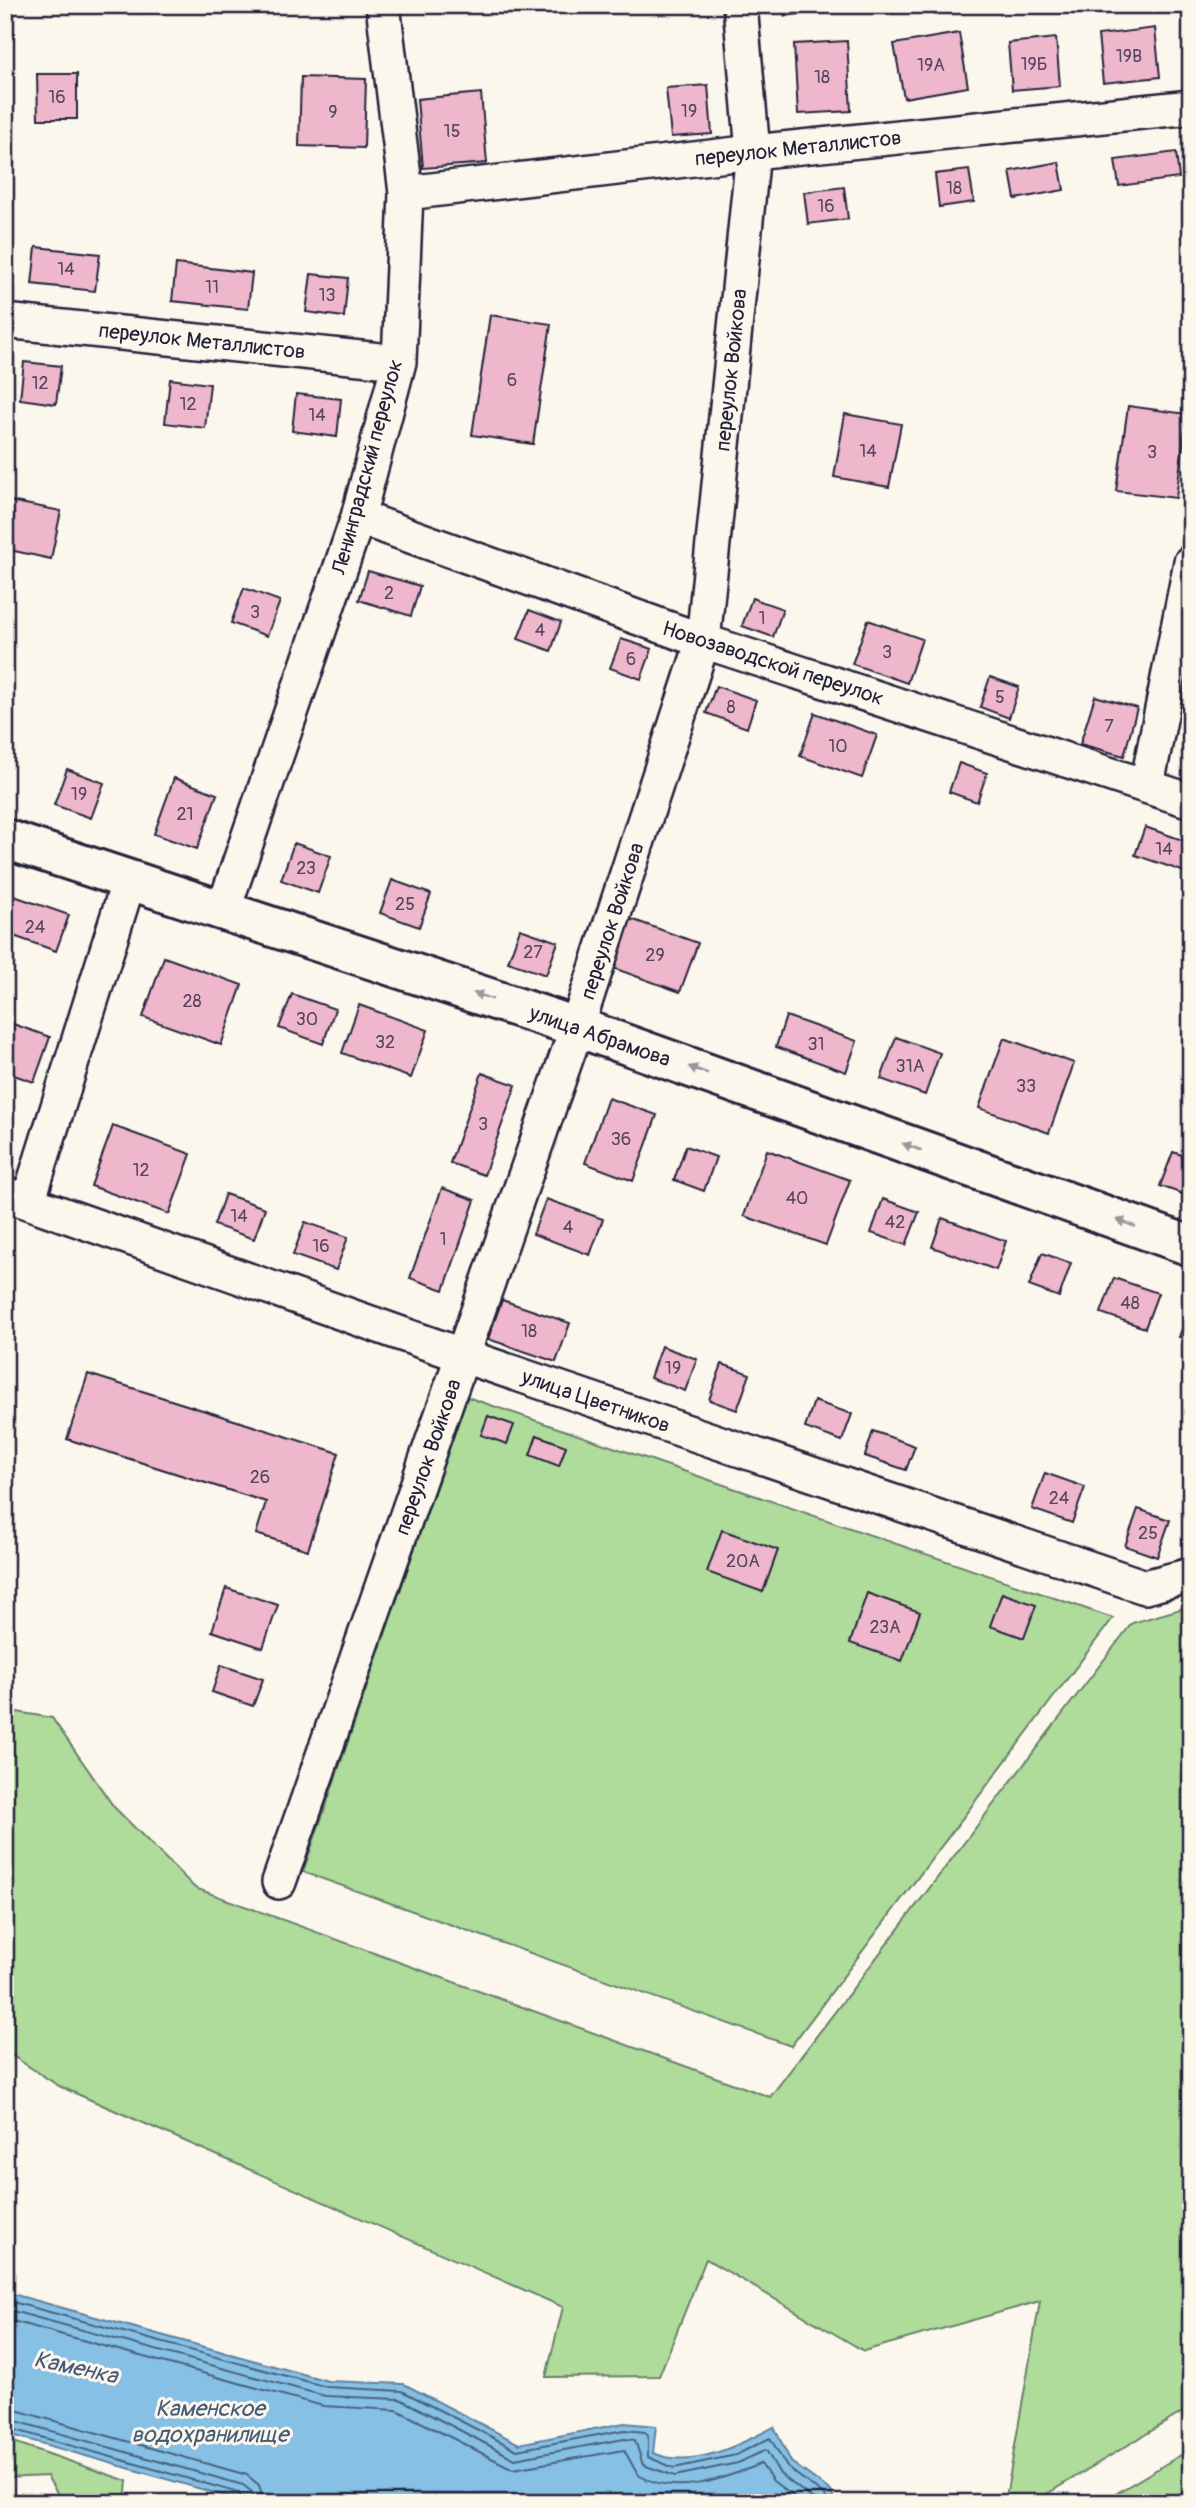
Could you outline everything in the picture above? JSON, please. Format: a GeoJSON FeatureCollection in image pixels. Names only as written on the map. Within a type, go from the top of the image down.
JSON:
{"type":"FeatureCollection","features":[{"type":"Feature","properties":{"kind":"street","name":"Ленинградский переулок"},"geometry":{"type":"LineString","coordinates":[[223,911],[358,517],[399,362],[406,193],[383,5]]}},
{"type":"Feature","properties":{"kind":"street","name":"переулок Войкова"},"geometry":{"type":"LineString","coordinates":[[279,1882],[577,1027],[703,641],[753,152],[740,5]]}},
{"type":"Feature","properties":{"kind":"street","name":"переулок Металлистов"},"geometry":{"type":"LineString","coordinates":[[406,193],[753,152],[1191,107]]}},
{"type":"Feature","properties":{"kind":"street","name":"переулок Металлистов"},"geometry":{"type":"LineString","coordinates":[[5,321],[399,362]]}},
{"type":"Feature","properties":{"kind":"street","name":"Новозаводской переулок"},"geometry":{"type":"LineString","coordinates":[[358,517],[703,641],[1191,801]]}},
{"type":"Feature","properties":{"kind":"street"},"geometry":{"type":"LineString","coordinates":[[1147,785],[1191,562]]}},
{"type":"Feature","properties":{"kind":"street","name":"улица Абрамова"},"geometry":{"type":"LineString","coordinates":[[5,839],[577,1027],[1191,1246]]}},
{"type":"Feature","properties":{"kind":"street"},"geometry":{"type":"LineString","coordinates":[[17,1198],[128,880]]}},
{"type":"Feature","properties":{"kind":"street","name":"улица Цветников"},"geometry":{"type":"LineString","coordinates":[[17,1198],[464,1356],[1145,1587],[1191,1575]]}},
{"type":"Feature","properties":{"kind":"green space"},"geometry":{"type":"Polygon","coordinates":[[[467,1397],[1113,1618],[791,2046],[303,1872],[467,1397]]]}},
{"type":"Feature","properties":{"kind":"green space"},"geometry":{"type":"Polygon","coordinates":[[[1191,1606],[1191,2407],[1032,2503],[1005,2503],[1040,2301],[864,2351],[706,2259],[659,2376],[546,2377],[563,2307],[59,2086],[5,2051],[5,1710],[52,1718],[114,1807],[195,1888],[770,2097],[1132,1623],[1191,1606]]]}},
{"type":"Feature","properties":{"kind":"green space"},"geometry":{"type":"Polygon","coordinates":[[[5,2439],[127,2481],[125,2503],[63,2503],[47,2476],[5,2478],[5,2439]]]}},
{"type":"Feature","properties":{"kind":"green space"},"geometry":{"type":"Polygon","coordinates":[[[1191,2449],[1191,2503],[1100,2503],[1191,2449]]]}},
{"type":"Feature","properties":{"kind":"water","name":"Каменское водохранилище"},"geometry":{"type":"Polygon","coordinates":[[[5,2292],[328,2381],[404,2384],[519,2444],[624,2423],[656,2426],[653,2453],[683,2459],[731,2448],[774,2427],[791,2462],[831,2491],[835,2503],[250,2503],[5,2433],[5,2292]]]}},
{"type":"Feature","properties":{"kind":"building"},"geometry":{"type":"Polygon","coordinates":[[[783,5],[823,5],[824,10],[785,16],[783,5]]]}},
{"type":"Feature","properties":{"kind":"building"},"geometry":{"type":"Polygon","coordinates":[[[1155,28],[1160,77],[1103,83],[1098,35],[1155,28]]]}},
{"type":"Feature","properties":{"kind":"building"},"geometry":{"type":"Polygon","coordinates":[[[959,33],[968,87],[904,98],[894,44],[959,33]]]}},
{"type":"Feature","properties":{"kind":"building"},"geometry":{"type":"Polygon","coordinates":[[[1056,38],[1060,86],[1012,90],[1008,43],[1056,38]]]}},
{"type":"Feature","properties":{"kind":"building"},"geometry":{"type":"Polygon","coordinates":[[[847,41],[851,111],[798,114],[794,44],[847,41]]]}},
{"type":"Feature","properties":{"kind":"building"},"geometry":{"type":"Polygon","coordinates":[[[37,74],[77,74],[77,119],[38,119],[37,74]]]}},
{"type":"Feature","properties":{"kind":"building"},"geometry":{"type":"Polygon","coordinates":[[[301,77],[366,79],[364,148],[299,146],[301,77]]]}},
{"type":"Feature","properties":{"kind":"building"},"geometry":{"type":"Polygon","coordinates":[[[708,85],[712,134],[671,137],[666,88],[708,85]]]}},
{"type":"Feature","properties":{"kind":"building"},"geometry":{"type":"Polygon","coordinates":[[[481,93],[487,163],[423,168],[417,99],[481,93]]]}},
{"type":"Feature","properties":{"kind":"building"},"geometry":{"type":"Polygon","coordinates":[[[1176,152],[1179,178],[1119,186],[1115,160],[1176,152]]]}},
{"type":"Feature","properties":{"kind":"building"},"geometry":{"type":"Polygon","coordinates":[[[1059,162],[1064,190],[1015,199],[1010,171],[1059,162]]]}},
{"type":"Feature","properties":{"kind":"building"},"geometry":{"type":"Polygon","coordinates":[[[969,170],[974,202],[939,207],[935,174],[969,170]]]}},
{"type":"Feature","properties":{"kind":"building"},"geometry":{"type":"Polygon","coordinates":[[[844,187],[848,219],[808,224],[804,192],[844,187]]]}},
{"type":"Feature","properties":{"kind":"building"},"geometry":{"type":"Polygon","coordinates":[[[36,247],[100,254],[95,291],[32,284],[36,247]]]}},
{"type":"Feature","properties":{"kind":"building"},"geometry":{"type":"Polygon","coordinates":[[[176,264],[252,273],[248,309],[172,301],[176,264]]]}},
{"type":"Feature","properties":{"kind":"building"},"geometry":{"type":"Polygon","coordinates":[[[311,274],[348,278],[344,317],[306,312],[311,274]]]}},
{"type":"Feature","properties":{"kind":"building"},"geometry":{"type":"Polygon","coordinates":[[[490,315],[551,324],[533,444],[472,435],[490,315]]]}},
{"type":"Feature","properties":{"kind":"building"},"geometry":{"type":"Polygon","coordinates":[[[24,362],[61,366],[56,404],[20,399],[24,362]]]}},
{"type":"Feature","properties":{"kind":"building"},"geometry":{"type":"Polygon","coordinates":[[[170,379],[210,384],[205,428],[165,423],[170,379]]]}},
{"type":"Feature","properties":{"kind":"building"},"geometry":{"type":"Polygon","coordinates":[[[296,394],[341,399],[337,437],[292,431],[296,394]]]}},
{"type":"Feature","properties":{"kind":"building"},"geometry":{"type":"Polygon","coordinates":[[[1128,406],[1187,414],[1176,498],[1116,491],[1128,406]]]}},
{"type":"Feature","properties":{"kind":"building"},"geometry":{"type":"Polygon","coordinates":[[[845,414],[901,424],[889,487],[834,477],[845,414]]]}},
{"type":"Feature","properties":{"kind":"building"},"geometry":{"type":"Polygon","coordinates":[[[5,500],[61,511],[51,559],[5,549],[5,500]]]}},
{"type":"Feature","properties":{"kind":"building"},"geometry":{"type":"Polygon","coordinates":[[[368,571],[420,586],[411,616],[359,600],[368,571]]]}},
{"type":"Feature","properties":{"kind":"building"},"geometry":{"type":"Polygon","coordinates":[[[244,588],[280,601],[267,636],[231,623],[244,588]]]}},
{"type":"Feature","properties":{"kind":"building"},"geometry":{"type":"Polygon","coordinates":[[[752,598],[783,609],[773,637],[742,626],[752,598]]]}},
{"type":"Feature","properties":{"kind":"building"},"geometry":{"type":"Polygon","coordinates":[[[529,610],[561,622],[551,651],[518,639],[529,610]]]}},
{"type":"Feature","properties":{"kind":"building"},"geometry":{"type":"Polygon","coordinates":[[[868,620],[922,639],[907,683],[852,664],[868,620]]]}},
{"type":"Feature","properties":{"kind":"building"},"geometry":{"type":"Polygon","coordinates":[[[621,639],[652,649],[641,679],[610,668],[621,639]]]}},
{"type":"Feature","properties":{"kind":"building"},"geometry":{"type":"Polygon","coordinates":[[[990,677],[1019,687],[1009,718],[980,707],[990,677]]]}},
{"type":"Feature","properties":{"kind":"building"},"geometry":{"type":"Polygon","coordinates":[[[716,686],[756,700],[747,728],[706,713],[716,686]]]}},
{"type":"Feature","properties":{"kind":"building"},"geometry":{"type":"Polygon","coordinates":[[[1095,696],[1137,708],[1124,756],[1080,744],[1095,696]]]}},
{"type":"Feature","properties":{"kind":"building"},"geometry":{"type":"Polygon","coordinates":[[[815,713],[877,735],[862,778],[800,756],[815,713]]]}},
{"type":"Feature","properties":{"kind":"building"},"geometry":{"type":"Polygon","coordinates":[[[959,763],[987,773],[977,802],[949,792],[959,763]]]}},
{"type":"Feature","properties":{"kind":"building"},"geometry":{"type":"Polygon","coordinates":[[[67,769],[104,783],[91,818],[54,805],[67,769]]]}},
{"type":"Feature","properties":{"kind":"building"},"geometry":{"type":"Polygon","coordinates":[[[174,778],[217,794],[197,849],[154,834],[174,778]]]}},
{"type":"Feature","properties":{"kind":"building"},"geometry":{"type":"Polygon","coordinates":[[[1145,827],[1191,843],[1191,856],[1185,872],[1135,855],[1145,827]]]}},
{"type":"Feature","properties":{"kind":"building"},"geometry":{"type":"Polygon","coordinates":[[[294,843],[331,856],[318,893],[281,880],[294,843]]]}},
{"type":"Feature","properties":{"kind":"building"},"geometry":{"type":"Polygon","coordinates":[[[392,880],[431,894],[419,927],[380,913],[392,880]]]}},
{"type":"Feature","properties":{"kind":"building"},"geometry":{"type":"Polygon","coordinates":[[[14,896],[69,915],[56,951],[5,933],[5,921],[14,896]]]}},
{"type":"Feature","properties":{"kind":"building"},"geometry":{"type":"Polygon","coordinates":[[[631,919],[698,943],[680,992],[613,968],[631,919]]]}},
{"type":"Feature","properties":{"kind":"building"},"geometry":{"type":"Polygon","coordinates":[[[520,929],[558,942],[546,975],[508,962],[520,929]]]}},
{"type":"Feature","properties":{"kind":"building"},"geometry":{"type":"Polygon","coordinates":[[[164,957],[242,985],[221,1045],[143,1017],[164,957]]]}},
{"type":"Feature","properties":{"kind":"building"},"geometry":{"type":"Polygon","coordinates":[[[292,994],[335,1009],[323,1044],[279,1028],[292,994]]]}},
{"type":"Feature","properties":{"kind":"building"},"geometry":{"type":"Polygon","coordinates":[[[359,1005],[428,1030],[411,1078],[342,1053],[359,1005]]]}},
{"type":"Feature","properties":{"kind":"building"},"geometry":{"type":"Polygon","coordinates":[[[786,1016],[857,1041],[846,1072],[776,1047],[786,1016]]]}},
{"type":"Feature","properties":{"kind":"building"},"geometry":{"type":"Polygon","coordinates":[[[13,1024],[50,1037],[34,1082],[5,1072],[5,1045],[13,1024]]]}},
{"type":"Feature","properties":{"kind":"building"},"geometry":{"type":"Polygon","coordinates":[[[896,1037],[940,1053],[925,1095],[881,1079],[896,1037]]]}},
{"type":"Feature","properties":{"kind":"building"},"geometry":{"type":"Polygon","coordinates":[[[1004,1038],[1074,1063],[1049,1133],[979,1108],[1004,1038]]]}},
{"type":"Feature","properties":{"kind":"building"},"geometry":{"type":"Polygon","coordinates":[[[482,1073],[516,1085],[484,1175],[450,1163],[482,1073]]]}},
{"type":"Feature","properties":{"kind":"building"},"geometry":{"type":"Polygon","coordinates":[[[608,1098],[657,1115],[633,1181],[585,1163],[608,1098]]]}},
{"type":"Feature","properties":{"kind":"building"},"geometry":{"type":"Polygon","coordinates":[[[113,1126],[191,1154],[169,1214],[91,1186],[113,1126]]]}},
{"type":"Feature","properties":{"kind":"building"},"geometry":{"type":"Polygon","coordinates":[[[686,1146],[716,1157],[704,1191],[674,1180],[686,1146]]]}},
{"type":"Feature","properties":{"kind":"building"},"geometry":{"type":"Polygon","coordinates":[[[767,1150],[850,1180],[826,1245],[744,1216],[767,1150]]]}},
{"type":"Feature","properties":{"kind":"building"},"geometry":{"type":"Polygon","coordinates":[[[1173,1152],[1191,1158],[1191,1197],[1160,1186],[1173,1152]]]}},
{"type":"Feature","properties":{"kind":"building"},"geometry":{"type":"Polygon","coordinates":[[[442,1188],[475,1200],[444,1290],[410,1278],[442,1188]]]}},
{"type":"Feature","properties":{"kind":"building"},"geometry":{"type":"Polygon","coordinates":[[[225,1194],[265,1208],[254,1239],[214,1225],[225,1194]]]}},
{"type":"Feature","properties":{"kind":"building"},"geometry":{"type":"Polygon","coordinates":[[[546,1199],[603,1219],[590,1255],[533,1234],[546,1199]]]}},
{"type":"Feature","properties":{"kind":"building"},"geometry":{"type":"Polygon","coordinates":[[[883,1199],[919,1212],[906,1245],[871,1233],[883,1199]]]}},
{"type":"Feature","properties":{"kind":"building"},"geometry":{"type":"Polygon","coordinates":[[[942,1218],[1006,1241],[996,1270],[932,1247],[942,1218]]]}},
{"type":"Feature","properties":{"kind":"building"},"geometry":{"type":"Polygon","coordinates":[[[305,1222],[348,1237],[336,1270],[293,1255],[305,1222]]]}},
{"type":"Feature","properties":{"kind":"building"},"geometry":{"type":"Polygon","coordinates":[[[1042,1253],[1071,1263],[1059,1297],[1029,1286],[1042,1253]]]}},
{"type":"Feature","properties":{"kind":"building"},"geometry":{"type":"Polygon","coordinates":[[[1114,1278],[1158,1293],[1145,1328],[1101,1313],[1114,1278]]]}},
{"type":"Feature","properties":{"kind":"building"},"geometry":{"type":"Polygon","coordinates":[[[502,1300],[570,1323],[556,1362],[488,1339],[502,1300]]]}},
{"type":"Feature","properties":{"kind":"building"},"geometry":{"type":"Polygon","coordinates":[[[1191,1305],[1191,1341],[1179,1337],[1191,1305]]]}},
{"type":"Feature","properties":{"kind":"building"},"geometry":{"type":"Polygon","coordinates":[[[661,1346],[697,1359],[685,1391],[650,1378],[661,1346]]]}},
{"type":"Feature","properties":{"kind":"building"},"geometry":{"type":"Polygon","coordinates":[[[722,1364],[750,1374],[737,1410],[709,1400],[722,1364]]]}},
{"type":"Feature","properties":{"kind":"building"},"geometry":{"type":"Polygon","coordinates":[[[88,1374],[339,1453],[308,1550],[256,1534],[266,1502],[67,1439],[88,1374]]]}},
{"type":"Feature","properties":{"kind":"building"},"geometry":{"type":"Polygon","coordinates":[[[814,1401],[852,1414],[842,1441],[805,1428],[814,1401]]]}},
{"type":"Feature","properties":{"kind":"building"},"geometry":{"type":"Polygon","coordinates":[[[488,1416],[514,1425],[507,1444],[481,1435],[488,1416]]]}},
{"type":"Feature","properties":{"kind":"building"},"geometry":{"type":"Polygon","coordinates":[[[873,1431],[915,1446],[906,1470],[865,1456],[873,1431]]]}},
{"type":"Feature","properties":{"kind":"building"},"geometry":{"type":"Polygon","coordinates":[[[537,1435],[566,1446],[559,1466],[530,1455],[537,1435]]]}},
{"type":"Feature","properties":{"kind":"building"},"geometry":{"type":"Polygon","coordinates":[[[1045,1473],[1085,1487],[1072,1523],[1032,1509],[1045,1473]]]}},
{"type":"Feature","properties":{"kind":"building"},"geometry":{"type":"Polygon","coordinates":[[[1138,1509],[1170,1520],[1157,1557],[1125,1546],[1138,1509]]]}},
{"type":"Feature","properties":{"kind":"building"},"geometry":{"type":"Polygon","coordinates":[[[722,1530],[778,1550],[763,1592],[707,1572],[722,1530]]]}},
{"type":"Feature","properties":{"kind":"building"},"geometry":{"type":"Polygon","coordinates":[[[226,1588],[278,1605],[263,1648],[212,1631],[226,1588]]]}},
{"type":"Feature","properties":{"kind":"building"},"geometry":{"type":"Polygon","coordinates":[[[867,1593],[920,1612],[902,1661],[850,1643],[867,1593]]]}},
{"type":"Feature","properties":{"kind":"building"},"geometry":{"type":"Polygon","coordinates":[[[1002,1593],[1036,1605],[1024,1638],[990,1626],[1002,1593]]]}},
{"type":"Feature","properties":{"kind":"building"},"geometry":{"type":"Polygon","coordinates":[[[221,1665],[263,1679],[253,1706],[212,1692],[221,1665]]]}},
{"type":"Feature","properties":{"kind":"water label","name":"Каменка"},"geometry":{"type":"Point","coordinates":[76,2367]}}]}
